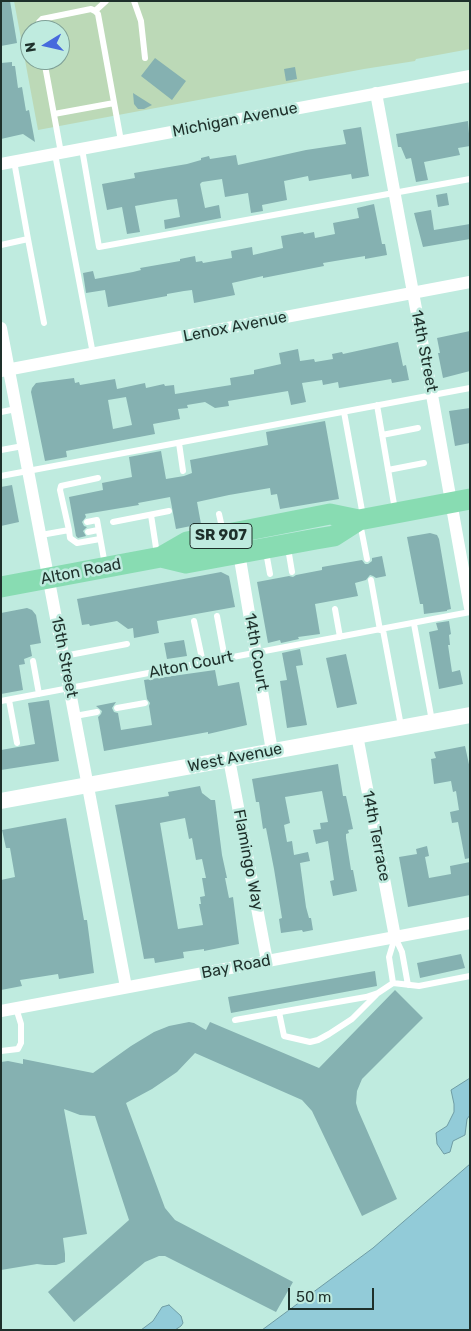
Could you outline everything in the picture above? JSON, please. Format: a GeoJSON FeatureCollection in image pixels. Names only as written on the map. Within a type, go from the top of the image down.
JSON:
{"type":"FeatureCollection","features":[{"type":"Feature","properties":{"kind":"highway","name":"Alton Road"},"geometry":{"type":"LineString","coordinates":[[1,587],[160,557],[187,542],[330,514],[361,519],[460,501]]}},
{"type":"Feature","properties":{"kind":"highway"},"geometry":{"type":"LineString","coordinates":[[239,553],[254,544],[314,518]]}},
{"type":"Feature","properties":{"kind":"highway","name":"Alton Road"},"geometry":{"type":"LineString","coordinates":[[160,557],[186,563],[334,536],[361,519]]}},
{"type":"Feature","properties":{"kind":"highway"},"geometry":{"type":"LineString","coordinates":[[190,562],[224,536]]}},
{"type":"Feature","properties":{"kind":"street","name":"Michigan Avenue"},"geometry":{"type":"LineString","coordinates":[[8,162],[470,76]]}},
{"type":"Feature","properties":{"kind":"street","name":"14th Street"},"geometry":{"type":"LineString","coordinates":[[376,94],[432,395],[460,501],[470,608]]}},
{"type":"Feature","properties":{"kind":"street","name":"Lenox Avenue"},"geometry":{"type":"LineString","coordinates":[[5,370],[470,282]]}},
{"type":"Feature","properties":{"kind":"street","name":"15th Street"},"geometry":{"type":"LineString","coordinates":[[1,328],[5,370],[16,408],[41,535],[126,987]]}},
{"type":"Feature","properties":{"kind":"street","name":"14th Court"},"geometry":{"type":"LineString","coordinates":[[239,553],[272,751]]}},
{"type":"Feature","properties":{"kind":"street","name":"West Avenue"},"geometry":{"type":"LineString","coordinates":[[1,801],[470,715]]}},
{"type":"Feature","properties":{"kind":"street","name":"14th Terrace"},"geometry":{"type":"LineString","coordinates":[[357,735],[394,937]]}},
{"type":"Feature","properties":{"kind":"street","name":"Flamingo Way"},"geometry":{"type":"LineString","coordinates":[[229,759],[267,961]]}},
{"type":"Feature","properties":{"kind":"street","name":"Bay Road"},"geometry":{"type":"LineString","coordinates":[[1,1010],[470,922]]}},
{"type":"Feature","properties":{"kind":"lane"},"geometry":{"type":"LineString","coordinates":[[41,20],[91,9],[95,10],[106,1]]}},
{"type":"Feature","properties":{"kind":"lane"},"geometry":{"type":"LineString","coordinates":[[134,1],[141,21],[145,58]]}},
{"type":"Feature","properties":{"kind":"lane"},"geometry":{"type":"LineString","coordinates":[[95,10],[98,14],[121,141]]}},
{"type":"Feature","properties":{"kind":"lane"},"geometry":{"type":"LineString","coordinates":[[46,70],[54,114],[58,153],[93,354]]}},
{"type":"Feature","properties":{"kind":"lane"},"geometry":{"type":"LineString","coordinates":[[54,114],[114,103]]}},
{"type":"Feature","properties":{"kind":"lane"},"geometry":{"type":"LineString","coordinates":[[82,148],[99,247],[470,179]]}},
{"type":"Feature","properties":{"kind":"lane"},"geometry":{"type":"LineString","coordinates":[[8,162],[28,239],[44,323]]}},
{"type":"Feature","properties":{"kind":"lane"},"geometry":{"type":"LineString","coordinates":[[1,245],[28,239]]}},
{"type":"Feature","properties":{"kind":"lane"},"geometry":{"type":"LineString","coordinates":[[1,476],[470,388]]}},
{"type":"Feature","properties":{"kind":"lane"},"geometry":{"type":"LineString","coordinates":[[377,405],[395,513]]}},
{"type":"Feature","properties":{"kind":"lane"},"geometry":{"type":"LineString","coordinates":[[1,412],[16,408]]}},
{"type":"Feature","properties":{"kind":"lane"},"geometry":{"type":"LineString","coordinates":[[344,412],[367,559]]}},
{"type":"Feature","properties":{"kind":"lane"},"geometry":{"type":"LineString","coordinates":[[382,435],[418,428]]}},
{"type":"Feature","properties":{"kind":"lane"},"geometry":{"type":"LineString","coordinates":[[179,443],[184,471]]}},
{"type":"Feature","properties":{"kind":"lane"},"geometry":{"type":"LineString","coordinates":[[1,450],[23,446]]}},
{"type":"Feature","properties":{"kind":"lane"},"geometry":{"type":"LineString","coordinates":[[388,470],[424,463]]}},
{"type":"Feature","properties":{"kind":"lane"},"geometry":{"type":"LineString","coordinates":[[98,478],[61,486],[60,490],[73,542],[100,539]]}},
{"type":"Feature","properties":{"kind":"lane"},"geometry":{"type":"LineString","coordinates":[[113,522],[170,511]]}},
{"type":"Feature","properties":{"kind":"lane"},"geometry":{"type":"LineString","coordinates":[[219,514],[224,536]]}},
{"type":"Feature","properties":{"kind":"lane"},"geometry":{"type":"LineString","coordinates":[[151,515],[160,557]]}},
{"type":"Feature","properties":{"kind":"lane"},"geometry":{"type":"LineString","coordinates":[[87,522],[97,520],[106,567]]}},
{"type":"Feature","properties":{"kind":"lane"},"geometry":{"type":"LineString","coordinates":[[41,535],[71,530]]}},
{"type":"Feature","properties":{"kind":"lane"},"geometry":{"type":"LineString","coordinates":[[88,532],[98,530]]}},
{"type":"Feature","properties":{"kind":"lane"},"geometry":{"type":"LineString","coordinates":[[287,544],[292,572]]}},
{"type":"Feature","properties":{"kind":"lane"},"geometry":{"type":"LineString","coordinates":[[266,548],[270,574]]}},
{"type":"Feature","properties":{"kind":"lane"},"geometry":{"type":"LineString","coordinates":[[371,580],[401,727]]}},
{"type":"Feature","properties":{"kind":"lane"},"geometry":{"type":"LineString","coordinates":[[335,609],[340,638]]}},
{"type":"Feature","properties":{"kind":"lane","name":"Alton Court"},"geometry":{"type":"LineString","coordinates":[[1,701],[470,612]]}},
{"type":"Feature","properties":{"kind":"lane"},"geometry":{"type":"LineString","coordinates":[[217,616],[225,659]]}},
{"type":"Feature","properties":{"kind":"lane"},"geometry":{"type":"LineString","coordinates":[[194,621],[202,663]]}},
{"type":"Feature","properties":{"kind":"lane"},"geometry":{"type":"LineString","coordinates":[[414,624],[432,722]]}},
{"type":"Feature","properties":{"kind":"lane"},"geometry":{"type":"LineString","coordinates":[[64,656],[127,644]]}},
{"type":"Feature","properties":{"kind":"lane"},"geometry":{"type":"LineString","coordinates":[[33,661],[39,694]]}},
{"type":"Feature","properties":{"kind":"lane"},"geometry":{"type":"LineString","coordinates":[[9,700],[17,743]]}},
{"type":"Feature","properties":{"kind":"lane"},"geometry":{"type":"LineString","coordinates":[[117,708],[145,703]]}},
{"type":"Feature","properties":{"kind":"lane"},"geometry":{"type":"LineString","coordinates":[[75,716],[97,712]]}},
{"type":"Feature","properties":{"kind":"lane"},"geometry":{"type":"LineString","coordinates":[[393,983],[389,956],[394,937]]}},
{"type":"Feature","properties":{"kind":"lane"},"geometry":{"type":"LineString","coordinates":[[394,937],[402,952],[408,985]]}},
{"type":"Feature","properties":{"kind":"lane"},"geometry":{"type":"LineString","coordinates":[[279,1012],[283,1035],[310,1042],[329,1034],[352,1019],[378,993],[393,983],[419,986],[470,976]]}},
{"type":"Feature","properties":{"kind":"lane"},"geometry":{"type":"LineString","coordinates":[[235,1020],[366,997],[378,993]]}},
{"type":"Feature","properties":{"kind":"lane"},"geometry":{"type":"LineString","coordinates":[[1,1051],[18,1049],[21,1043],[21,1024],[16,1008]]}},
{"type":"Feature","properties":{"kind":"green space"},"geometry":{"type":"Polygon","coordinates":[[[14,1],[470,1],[470,49],[416,59],[415,61],[38,130],[27,70],[70,70],[70,20],[20,20],[20,33],[14,1]]]}},
{"type":"Feature","properties":{"kind":"water"},"geometry":{"type":"Polygon","coordinates":[[[470,1078],[470,1115],[467,1119],[465,1135],[453,1141],[450,1152],[444,1154],[437,1144],[436,1133],[447,1126],[454,1112],[451,1090],[470,1078]]]}},
{"type":"Feature","properties":{"kind":"water"},"geometry":{"type":"Polygon","coordinates":[[[470,1164],[470,1330],[262,1330],[373,1248],[470,1164]]]}},
{"type":"Feature","properties":{"kind":"water"},"geometry":{"type":"Polygon","coordinates":[[[169,1305],[181,1316],[183,1323],[181,1326],[175,1330],[141,1330],[153,1321],[162,1307],[169,1305]]]}},
{"type":"Feature","properties":{"kind":"building"},"geometry":{"type":"Polygon","coordinates":[[[1,1],[10,1],[17,43],[1,46],[1,1]]]}},
{"type":"Feature","properties":{"kind":"building"},"geometry":{"type":"Polygon","coordinates":[[[155,58],[186,81],[172,100],[141,76],[155,58]]]}},
{"type":"Feature","properties":{"kind":"building"},"geometry":{"type":"Polygon","coordinates":[[[12,62],[12,66],[15,66],[18,88],[22,87],[26,111],[29,110],[35,142],[23,134],[1,139],[1,63],[12,62]]]}},
{"type":"Feature","properties":{"kind":"building"},"geometry":{"type":"Polygon","coordinates":[[[295,67],[297,79],[286,81],[284,69],[295,67]]]}},
{"type":"Feature","properties":{"kind":"building"},"geometry":{"type":"Polygon","coordinates":[[[133,93],[152,105],[144,109],[138,109],[134,104],[133,93]]]}},
{"type":"Feature","properties":{"kind":"building"},"geometry":{"type":"Polygon","coordinates":[[[468,121],[470,146],[458,148],[460,155],[424,162],[428,180],[416,182],[411,158],[406,159],[401,147],[398,147],[396,134],[468,121]]]}},
{"type":"Feature","properties":{"kind":"building"},"geometry":{"type":"Polygon","coordinates":[[[361,127],[369,176],[352,179],[351,174],[309,181],[308,176],[284,181],[287,200],[262,205],[263,211],[251,213],[248,193],[225,197],[222,179],[202,182],[200,184],[205,208],[219,205],[221,218],[165,229],[164,220],[180,217],[177,199],[168,200],[135,206],[140,232],[127,234],[122,207],[107,210],[102,184],[135,178],[134,173],[187,164],[209,156],[210,159],[236,155],[238,165],[306,150],[346,144],[343,130],[361,127]]]}},
{"type":"Feature","properties":{"kind":"building"},"geometry":{"type":"Polygon","coordinates":[[[447,193],[449,205],[438,207],[436,195],[447,193]]]}},
{"type":"Feature","properties":{"kind":"building"},"geometry":{"type":"Polygon","coordinates":[[[374,204],[382,244],[385,244],[387,255],[365,259],[365,256],[323,263],[324,266],[232,283],[235,295],[194,303],[192,290],[108,307],[105,290],[86,293],[83,273],[93,271],[95,279],[133,272],[141,270],[140,268],[180,261],[180,259],[195,256],[196,262],[202,261],[203,263],[232,258],[231,251],[252,247],[253,255],[283,248],[281,236],[314,232],[315,238],[335,234],[333,223],[359,218],[357,208],[374,204]]]}},
{"type":"Feature","properties":{"kind":"building"},"geometry":{"type":"Polygon","coordinates":[[[431,210],[434,230],[470,224],[470,239],[423,247],[414,213],[431,210]]]}},
{"type":"Feature","properties":{"kind":"building"},"geometry":{"type":"Polygon","coordinates":[[[470,331],[470,371],[443,378],[437,338],[470,331]]]}},
{"type":"Feature","properties":{"kind":"building"},"geometry":{"type":"Polygon","coordinates":[[[398,342],[403,366],[406,365],[409,380],[392,383],[391,379],[339,388],[338,382],[323,385],[322,380],[302,383],[306,402],[291,405],[288,391],[228,401],[229,406],[215,408],[205,402],[187,405],[188,408],[178,409],[180,419],[153,424],[155,434],[66,451],[67,457],[45,461],[31,392],[36,383],[74,378],[75,383],[79,382],[80,385],[115,379],[117,389],[145,383],[146,388],[164,384],[165,386],[174,385],[175,394],[231,385],[230,378],[254,374],[254,370],[281,364],[279,353],[298,349],[300,361],[314,359],[315,362],[333,359],[332,354],[342,352],[343,354],[398,342]],[[126,397],[108,400],[113,429],[132,425],[126,397]]]}},
{"type":"Feature","properties":{"kind":"building"},"geometry":{"type":"Polygon","coordinates":[[[470,408],[470,443],[455,446],[449,411],[470,408]]]}},
{"type":"Feature","properties":{"kind":"building"},"geometry":{"type":"Polygon","coordinates":[[[325,421],[339,499],[280,509],[277,494],[271,495],[270,488],[229,495],[197,502],[201,524],[176,529],[170,497],[138,503],[139,505],[85,514],[86,517],[82,522],[87,527],[83,531],[86,536],[78,538],[76,536],[69,497],[103,490],[102,483],[132,477],[129,457],[161,451],[166,479],[184,476],[192,473],[190,460],[268,445],[266,432],[325,421]]]}},
{"type":"Feature","properties":{"kind":"building"},"geometry":{"type":"Polygon","coordinates":[[[12,485],[19,522],[1,526],[1,487],[12,485]]]}},
{"type":"Feature","properties":{"kind":"building"},"geometry":{"type":"Polygon","coordinates":[[[430,533],[437,535],[439,539],[451,609],[424,614],[423,604],[420,604],[407,537],[430,533]]]}},
{"type":"Feature","properties":{"kind":"building"},"geometry":{"type":"Polygon","coordinates":[[[382,556],[386,576],[376,578],[370,575],[366,580],[355,583],[358,596],[315,604],[320,634],[298,637],[299,639],[281,643],[280,640],[268,643],[257,582],[289,576],[293,577],[322,570],[322,567],[362,560],[365,564],[368,564],[372,561],[372,558],[382,556]]]}},
{"type":"Feature","properties":{"kind":"building"},"geometry":{"type":"Polygon","coordinates":[[[221,572],[229,576],[235,607],[157,621],[159,633],[134,638],[133,628],[128,629],[117,621],[90,626],[89,624],[82,625],[77,599],[221,572]]]}},
{"type":"Feature","properties":{"kind":"building"},"geometry":{"type":"Polygon","coordinates":[[[27,608],[36,615],[41,643],[30,645],[32,656],[24,659],[25,664],[19,665],[23,690],[1,694],[1,613],[27,608]]]}},
{"type":"Feature","properties":{"kind":"building"},"geometry":{"type":"Polygon","coordinates":[[[449,621],[451,634],[449,635],[450,645],[448,645],[452,672],[460,670],[463,684],[439,689],[429,632],[438,630],[436,623],[449,621]]]}},
{"type":"Feature","properties":{"kind":"building"},"geometry":{"type":"Polygon","coordinates":[[[184,640],[187,656],[167,659],[164,643],[184,640]]]}},
{"type":"Feature","properties":{"kind":"building"},"geometry":{"type":"Polygon","coordinates":[[[300,649],[303,665],[296,666],[307,725],[287,728],[280,681],[287,680],[282,653],[300,649]]]}},
{"type":"Feature","properties":{"kind":"building"},"geometry":{"type":"Polygon","coordinates":[[[346,654],[357,704],[337,708],[326,658],[346,654]]]}},
{"type":"Feature","properties":{"kind":"building"},"geometry":{"type":"Polygon","coordinates":[[[215,670],[218,686],[239,682],[247,725],[208,734],[208,732],[104,751],[98,717],[102,711],[96,706],[116,702],[112,708],[114,712],[118,713],[121,730],[152,725],[150,703],[147,699],[144,680],[215,670]]]}},
{"type":"Feature","properties":{"kind":"building"},"geometry":{"type":"Polygon","coordinates":[[[49,700],[59,761],[1,770],[1,750],[35,744],[28,703],[49,700]]]}},
{"type":"Feature","properties":{"kind":"building"},"geometry":{"type":"Polygon","coordinates":[[[465,746],[470,769],[470,858],[465,859],[458,822],[452,823],[450,812],[459,810],[456,791],[453,792],[451,781],[434,784],[431,759],[436,758],[434,752],[465,746]]]}},
{"type":"Feature","properties":{"kind":"building"},"geometry":{"type":"Polygon","coordinates":[[[338,764],[343,796],[346,796],[353,829],[348,830],[349,833],[346,834],[346,838],[351,870],[353,870],[357,891],[333,896],[330,881],[334,880],[328,841],[316,844],[313,830],[321,829],[320,823],[328,822],[322,791],[285,797],[290,823],[284,825],[287,842],[292,841],[294,855],[308,852],[310,861],[300,863],[306,907],[309,918],[311,918],[313,930],[281,933],[279,919],[282,918],[274,869],[266,828],[263,829],[259,802],[256,802],[252,779],[338,764]]]}},
{"type":"Feature","properties":{"kind":"building"},"geometry":{"type":"Polygon","coordinates":[[[200,786],[202,793],[211,800],[215,800],[227,878],[225,878],[229,898],[233,897],[239,944],[204,951],[204,949],[183,952],[184,958],[155,963],[154,958],[144,959],[115,805],[169,796],[168,792],[200,786]],[[185,818],[160,823],[178,929],[203,925],[199,904],[201,904],[200,897],[205,896],[202,878],[206,878],[202,859],[196,860],[192,838],[189,839],[185,818]]]}},
{"type":"Feature","properties":{"kind":"building"},"geometry":{"type":"Polygon","coordinates":[[[66,818],[84,920],[87,920],[94,973],[59,979],[58,974],[20,980],[22,986],[1,990],[1,880],[15,877],[10,848],[6,848],[2,830],[66,818]]]}},
{"type":"Feature","properties":{"kind":"building"},"geometry":{"type":"Polygon","coordinates":[[[427,846],[429,856],[425,857],[429,878],[451,874],[450,866],[470,862],[470,895],[408,907],[399,857],[417,854],[416,849],[427,846]]]}},
{"type":"Feature","properties":{"kind":"building"},"geometry":{"type":"Polygon","coordinates":[[[461,954],[465,968],[420,978],[417,963],[461,954]]]}},
{"type":"Feature","properties":{"kind":"building"},"geometry":{"type":"Polygon","coordinates":[[[375,971],[377,986],[231,1013],[228,997],[375,971]]]}},
{"type":"Feature","properties":{"kind":"building"},"geometry":{"type":"Polygon","coordinates":[[[395,990],[423,1018],[362,1079],[357,1091],[356,1103],[397,1199],[362,1216],[312,1111],[302,1100],[195,1053],[177,1072],[152,1089],[126,1103],[165,1208],[175,1220],[293,1282],[276,1312],[165,1256],[159,1256],[145,1262],[74,1322],[48,1292],[129,1220],[95,1116],[80,1115],[64,1109],[87,1234],[63,1238],[65,1262],[56,1265],[37,1264],[1,1270],[1,1062],[8,1061],[23,1064],[23,1059],[93,1073],[154,1032],[169,1026],[189,1022],[206,1030],[210,1022],[319,1068],[395,990]]]}}]}
